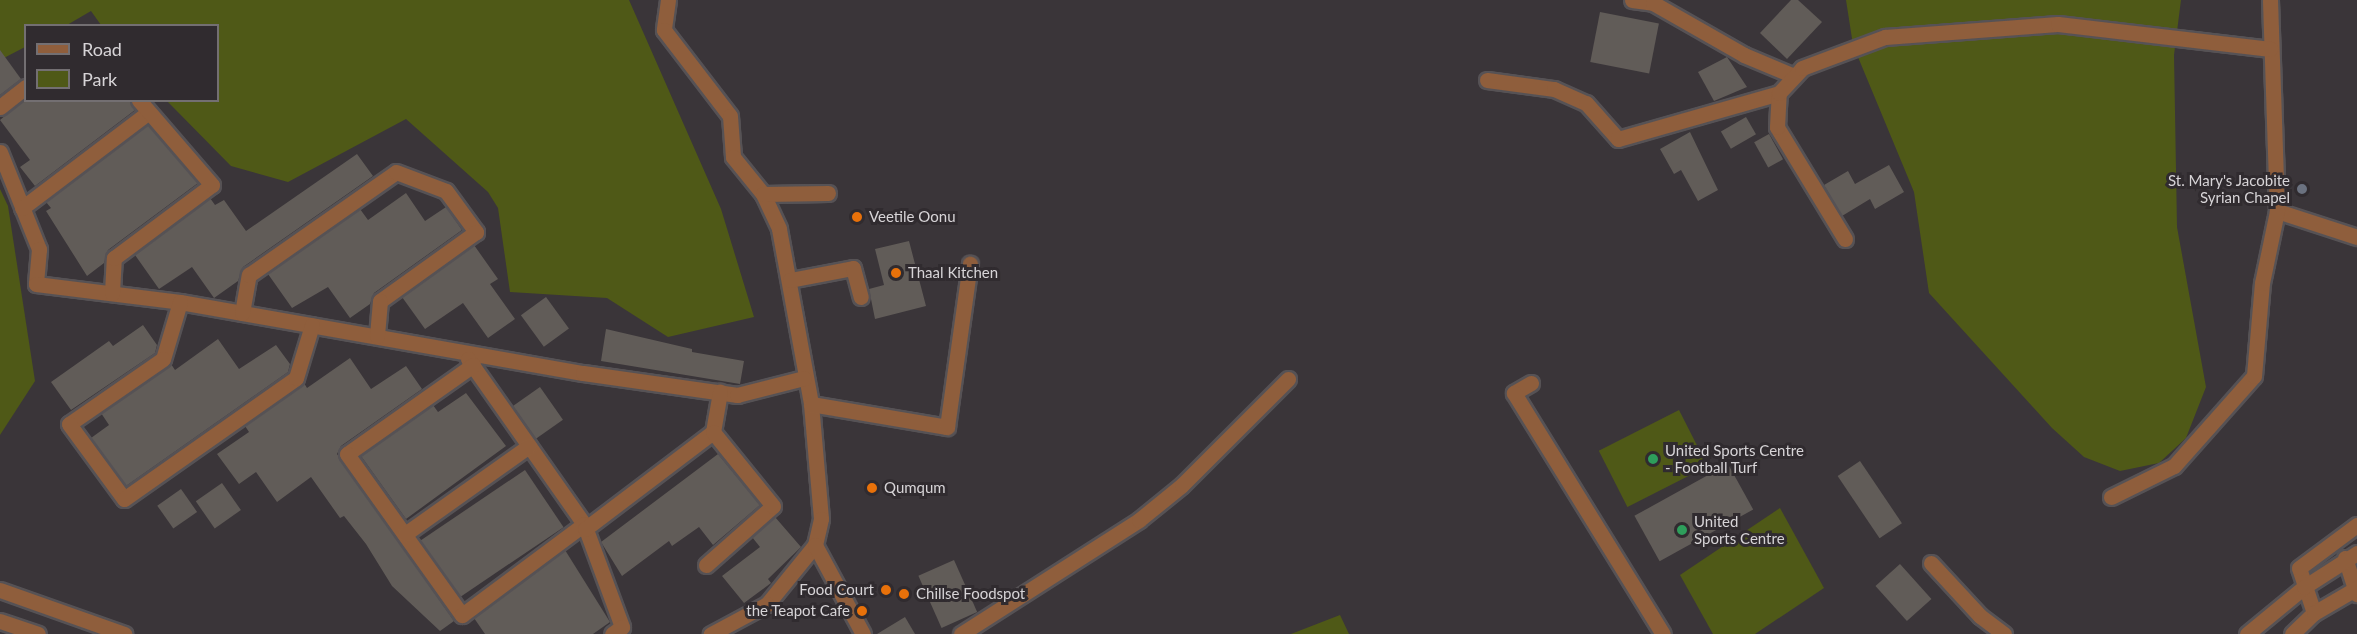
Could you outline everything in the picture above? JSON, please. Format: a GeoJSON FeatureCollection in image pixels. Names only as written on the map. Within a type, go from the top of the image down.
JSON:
{"type":"FeatureCollection","features":[{"type":"Feature","properties":{"kind":"street"},"geometry":{"type":"LineString","coordinates":[[668,0],[664,30],[730,116],[733,157],[762,194],[779,229],[798,316],[804,378],[811,404],[821,519],[815,545],[767,604],[711,634]]}},
{"type":"Feature","properties":{"kind":"street"},"geometry":{"type":"LineString","coordinates":[[1632,0],[1653,3],[1744,55],[1794,76]]}},
{"type":"Feature","properties":{"kind":"street"},"geometry":{"type":"LineString","coordinates":[[2111,497],[2174,466],[2254,376],[2262,283],[2277,212],[2270,0]]}},
{"type":"Feature","properties":{"kind":"street"},"geometry":{"type":"LineString","coordinates":[[1487,80],[1554,89],[1586,103],[1618,139],[1779,93],[1802,68],[1885,37],[2058,24],[2271,49]]}},
{"type":"Feature","properties":{"kind":"street"},"geometry":{"type":"LineString","coordinates":[[0,107],[24,89]]}},
{"type":"Feature","properties":{"kind":"street"},"geometry":{"type":"LineString","coordinates":[[1779,93],[1777,127],[1845,239]]}},
{"type":"Feature","properties":{"kind":"street"},"geometry":{"type":"LineString","coordinates":[[22,208],[144,106],[212,185],[114,258],[112,293]]}},
{"type":"Feature","properties":{"kind":"street"},"geometry":{"type":"LineString","coordinates":[[0,152],[39,249],[36,284],[180,302],[583,374],[720,392],[737,394],[804,378]]}},
{"type":"Feature","properties":{"kind":"street"},"geometry":{"type":"LineString","coordinates":[[242,313],[249,275],[396,172],[446,191],[476,232],[380,301],[377,336]]}},
{"type":"Feature","properties":{"kind":"street"},"geometry":{"type":"LineString","coordinates":[[762,194],[828,193]]}},
{"type":"Feature","properties":{"kind":"street"},"geometry":{"type":"LineString","coordinates":[[2277,212],[2357,237]]}},
{"type":"Feature","properties":{"kind":"street"},"geometry":{"type":"LineString","coordinates":[[811,404],[947,427],[970,264]]}},
{"type":"Feature","properties":{"kind":"street"},"geometry":{"type":"LineString","coordinates":[[790,280],[853,268],[861,297]]}},
{"type":"Feature","properties":{"kind":"street"},"geometry":{"type":"LineString","coordinates":[[180,302],[163,359],[69,424],[124,499],[296,378],[312,325]]}},
{"type":"Feature","properties":{"kind":"street"},"geometry":{"type":"LineString","coordinates":[[463,351],[584,526],[622,627],[612,634]]}},
{"type":"Feature","properties":{"kind":"street"},"geometry":{"type":"LineString","coordinates":[[473,366],[347,454],[462,615],[713,432],[720,392]]}},
{"type":"Feature","properties":{"kind":"street"},"geometry":{"type":"LineString","coordinates":[[961,634],[1139,520],[1182,485],[1288,379]]}},
{"type":"Feature","properties":{"kind":"street"},"geometry":{"type":"LineString","coordinates":[[1531,383],[1514,393],[1663,634]]}},
{"type":"Feature","properties":{"kind":"street"},"geometry":{"type":"LineString","coordinates":[[706,565],[773,506],[713,432]]}},
{"type":"Feature","properties":{"kind":"street"},"geometry":{"type":"LineString","coordinates":[[405,534],[529,446]]}},
{"type":"Feature","properties":{"kind":"street"},"geometry":{"type":"LineString","coordinates":[[2314,613],[2299,575],[2302,563],[2357,525]]}},
{"type":"Feature","properties":{"kind":"street"},"geometry":{"type":"LineString","coordinates":[[815,545],[863,634]]}},
{"type":"Feature","properties":{"kind":"street"},"geometry":{"type":"LineString","coordinates":[[2247,634],[2304,588],[2351,556],[2357,590],[2314,613],[2292,634]]}},
{"type":"Feature","properties":{"kind":"street"},"geometry":{"type":"LineString","coordinates":[[1931,563],[2004,634]]}},
{"type":"Feature","properties":{"kind":"street"},"geometry":{"type":"LineString","coordinates":[[0,590],[124,634]]}},
{"type":"Feature","properties":{"kind":"street"},"geometry":{"type":"LineString","coordinates":[[0,621],[38,634]]}},
{"type":"Feature","properties":{"kind":"green space"},"geometry":{"type":"Polygon","coordinates":[[[0,0],[629,0],[721,209],[754,317],[668,337],[607,298],[510,292],[498,208],[488,192],[406,119],[288,182],[231,166],[168,102],[219,102],[219,24],[100,24],[91,11],[69,24],[24,24],[24,48],[0,60],[0,0]]]}},
{"type":"Feature","properties":{"kind":"green space"},"geometry":{"type":"Polygon","coordinates":[[[1846,0],[2181,0],[2174,55],[2177,227],[2206,387],[2186,438],[2159,463],[2120,471],[2084,457],[2052,428],[1929,293],[1914,192],[1853,45],[1846,0]]]}},
{"type":"Feature","properties":{"kind":"green space"},"geometry":{"type":"Polygon","coordinates":[[[0,189],[8,206],[35,381],[0,435],[0,189]]]}},
{"type":"Feature","properties":{"kind":"green space","name":"United Sports Centre - Football Turf"},"geometry":{"type":"Polygon","coordinates":[[[1679,410],[1708,466],[1627,507],[1599,451],[1679,410]]]}},
{"type":"Feature","properties":{"kind":"green space"},"geometry":{"type":"Polygon","coordinates":[[[1780,508],[1824,588],[1755,634],[1713,634],[1680,575],[1780,508]]]}},
{"type":"Feature","properties":{"kind":"green space"},"geometry":{"type":"Polygon","coordinates":[[[1340,615],[1349,634],[1291,634],[1340,615]]]}},
{"type":"Feature","properties":{"kind":"building"},"geometry":{"type":"Polygon","coordinates":[[[1791,0],[1798,0],[1822,22],[1787,59],[1760,33],[1791,0]]]}},
{"type":"Feature","properties":{"kind":"building"},"geometry":{"type":"Polygon","coordinates":[[[1600,12],[1659,23],[1649,74],[1590,62],[1600,12]]]}},
{"type":"Feature","properties":{"kind":"building"},"geometry":{"type":"Polygon","coordinates":[[[0,50],[21,79],[0,95],[0,50]]]}},
{"type":"Feature","properties":{"kind":"building"},"geometry":{"type":"Polygon","coordinates":[[[1727,57],[1747,87],[1714,101],[1698,72],[1727,57]]]}},
{"type":"Feature","properties":{"kind":"building"},"geometry":{"type":"Polygon","coordinates":[[[24,100],[24,102],[130,102],[135,110],[35,186],[20,167],[30,160],[0,120],[24,100]]]}},
{"type":"Feature","properties":{"kind":"building"},"geometry":{"type":"Polygon","coordinates":[[[1746,117],[1756,134],[1731,149],[1721,132],[1746,117]]]}},
{"type":"Feature","properties":{"kind":"building"},"geometry":{"type":"Polygon","coordinates":[[[148,125],[198,183],[108,250],[104,263],[87,276],[46,211],[51,208],[46,202],[148,125]]]}},
{"type":"Feature","properties":{"kind":"building"},"geometry":{"type":"Polygon","coordinates":[[[1690,132],[1718,190],[1698,201],[1681,170],[1674,174],[1660,149],[1690,132]]]}},
{"type":"Feature","properties":{"kind":"building"},"geometry":{"type":"Polygon","coordinates":[[[1769,134],[1783,159],[1768,168],[1754,142],[1769,134]]]}},
{"type":"Feature","properties":{"kind":"building"},"geometry":{"type":"Polygon","coordinates":[[[357,154],[373,176],[243,267],[238,281],[214,298],[192,267],[159,289],[135,255],[210,198],[215,205],[224,200],[246,231],[357,154]]]}},
{"type":"Feature","properties":{"kind":"building"},"geometry":{"type":"Polygon","coordinates":[[[1889,165],[1904,192],[1875,209],[1870,199],[1842,216],[1824,185],[1848,171],[1855,184],[1889,165]]]}},
{"type":"Feature","properties":{"kind":"building"},"geometry":{"type":"Polygon","coordinates":[[[406,193],[425,221],[446,207],[462,230],[374,293],[370,304],[350,318],[328,287],[292,308],[268,274],[360,209],[368,220],[406,193]]]}},
{"type":"Feature","properties":{"kind":"building"},"geometry":{"type":"Polygon","coordinates":[[[909,241],[926,306],[875,319],[869,289],[884,285],[875,249],[909,241]]]}},
{"type":"Feature","properties":{"kind":"building"},"geometry":{"type":"Polygon","coordinates":[[[474,245],[498,279],[490,284],[515,319],[488,338],[463,303],[425,329],[402,297],[474,245]]]}},
{"type":"Feature","properties":{"kind":"building"},"geometry":{"type":"Polygon","coordinates":[[[546,297],[569,329],[544,347],[521,315],[546,297]]]}},
{"type":"Feature","properties":{"kind":"building"},"geometry":{"type":"Polygon","coordinates":[[[143,325],[157,345],[155,353],[71,410],[51,382],[109,341],[113,346],[143,325]]]}},
{"type":"Feature","properties":{"kind":"building"},"geometry":{"type":"Polygon","coordinates":[[[606,329],[692,349],[692,352],[744,361],[740,384],[601,361],[606,329]]]}},
{"type":"Feature","properties":{"kind":"building"},"geometry":{"type":"Polygon","coordinates":[[[218,339],[239,369],[276,345],[290,364],[288,372],[126,486],[91,438],[109,425],[101,413],[171,364],[175,370],[218,339]]]}},
{"type":"Feature","properties":{"kind":"building"},"geometry":{"type":"Polygon","coordinates":[[[350,358],[371,389],[406,366],[422,389],[341,446],[337,454],[454,621],[440,631],[392,586],[366,544],[344,516],[340,518],[311,477],[277,502],[256,472],[239,484],[217,454],[249,432],[245,426],[304,383],[307,388],[350,358]]]}},
{"type":"Feature","properties":{"kind":"building"},"geometry":{"type":"Polygon","coordinates":[[[540,387],[563,420],[536,439],[513,406],[540,387]]]}},
{"type":"Feature","properties":{"kind":"building"},"geometry":{"type":"Polygon","coordinates":[[[466,393],[506,446],[406,519],[361,456],[433,405],[438,412],[466,393]]]}},
{"type":"Feature","properties":{"kind":"building"},"geometry":{"type":"Polygon","coordinates":[[[718,454],[760,505],[713,545],[699,527],[672,546],[669,541],[622,576],[601,542],[718,454]]]}},
{"type":"Feature","properties":{"kind":"building"},"geometry":{"type":"Polygon","coordinates":[[[1860,461],[1902,523],[1880,538],[1838,476],[1860,461]]]}},
{"type":"Feature","properties":{"kind":"building"},"geometry":{"type":"Polygon","coordinates":[[[1728,464],[1753,509],[1660,561],[1634,516],[1728,464]]]}},
{"type":"Feature","properties":{"kind":"building"},"geometry":{"type":"Polygon","coordinates":[[[525,470],[564,527],[459,598],[421,540],[525,470]]]}},
{"type":"Feature","properties":{"kind":"building"},"geometry":{"type":"Polygon","coordinates":[[[222,483],[241,510],[215,528],[196,501],[222,483]]]}},
{"type":"Feature","properties":{"kind":"building"},"geometry":{"type":"Polygon","coordinates":[[[181,489],[197,512],[173,529],[157,506],[181,489]]]}},
{"type":"Feature","properties":{"kind":"building"},"geometry":{"type":"Polygon","coordinates":[[[775,517],[801,547],[768,579],[771,583],[744,603],[722,576],[760,547],[752,537],[775,517]]]}},
{"type":"Feature","properties":{"kind":"building"},"geometry":{"type":"Polygon","coordinates":[[[565,550],[610,622],[593,634],[485,634],[474,618],[565,550]]]}},
{"type":"Feature","properties":{"kind":"building"},"geometry":{"type":"Polygon","coordinates":[[[954,560],[977,612],[942,628],[918,576],[954,560]]]}},
{"type":"Feature","properties":{"kind":"building"},"geometry":{"type":"Polygon","coordinates":[[[1900,564],[1931,599],[1907,621],[1875,586],[1900,564]]]}},
{"type":"Feature","properties":{"kind":"building"},"geometry":{"type":"Polygon","coordinates":[[[905,617],[915,634],[877,634],[905,617]]]}},
{"type":"Feature","properties":{"kind":"place","name":"St. Mary's Jacobite Syrian Chapel"},"geometry":{"type":"Point","coordinates":[2302,189]}},
{"type":"Feature","properties":{"kind":"place","name":"Veetile Oonu"},"geometry":{"type":"Point","coordinates":[857,217]}},
{"type":"Feature","properties":{"kind":"place","name":"Thaal Kitchen"},"geometry":{"type":"Point","coordinates":[896,273]}},
{"type":"Feature","properties":{"kind":"place","name":"United Sports Centre - Football Turf"},"geometry":{"type":"Point","coordinates":[1653,459]}},
{"type":"Feature","properties":{"kind":"place","name":"Qumqum"},"geometry":{"type":"Point","coordinates":[872,488]}},
{"type":"Feature","properties":{"kind":"place","name":"United Sports Centre"},"geometry":{"type":"Point","coordinates":[1682,530]}},
{"type":"Feature","properties":{"kind":"place","name":"Food Court"},"geometry":{"type":"Point","coordinates":[886,590]}},
{"type":"Feature","properties":{"kind":"place","name":"Chillse Foodspot"},"geometry":{"type":"Point","coordinates":[904,594]}},
{"type":"Feature","properties":{"kind":"place","name":"the Teapot Cafe"},"geometry":{"type":"Point","coordinates":[862,611]}}]}
